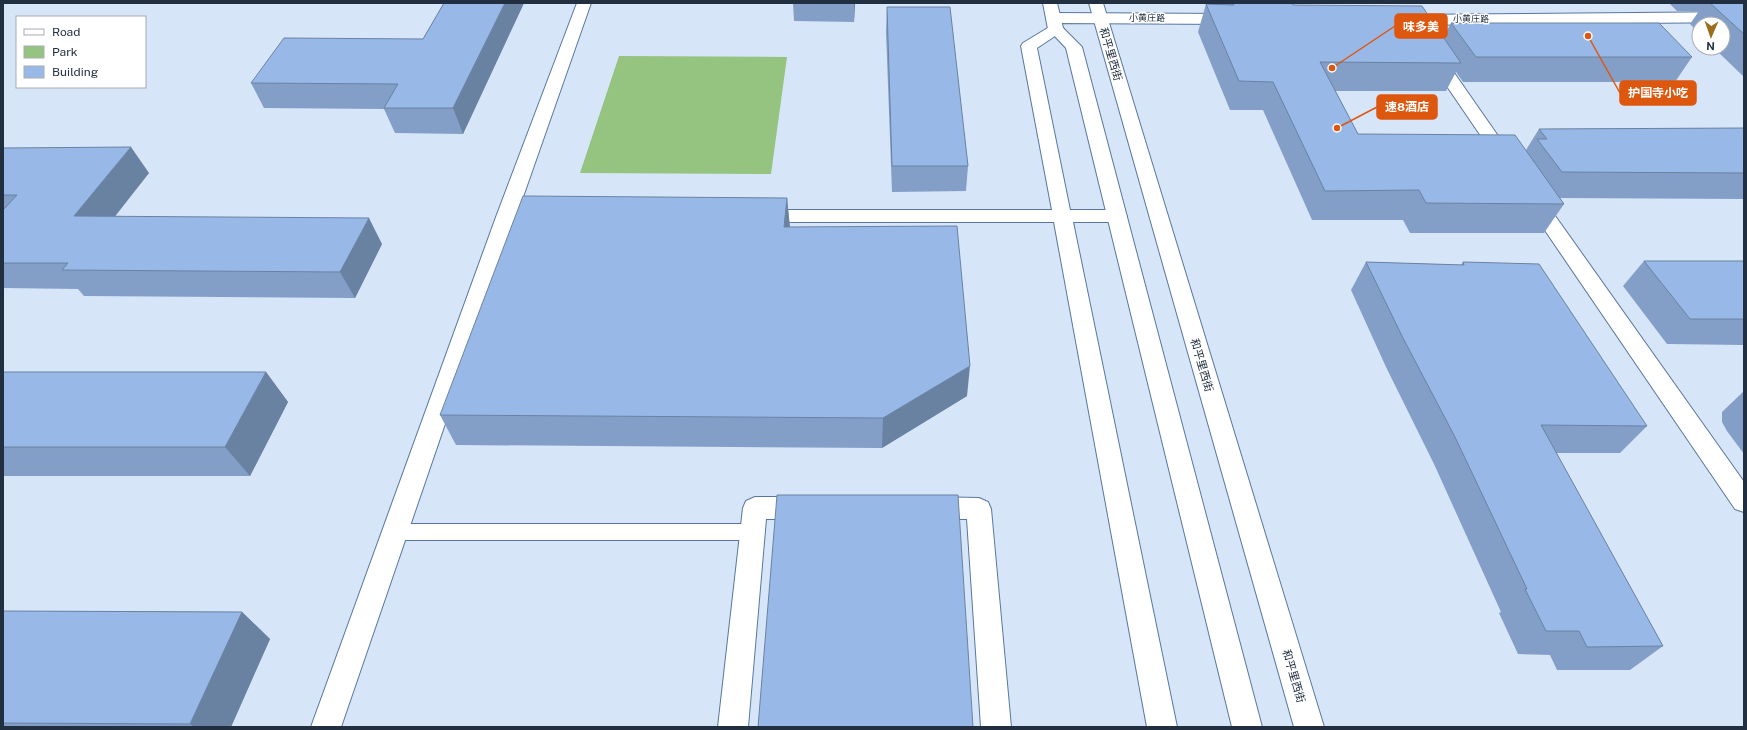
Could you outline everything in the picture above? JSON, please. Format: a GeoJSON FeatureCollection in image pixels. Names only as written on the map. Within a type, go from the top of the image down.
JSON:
{"type":"FeatureCollection","features":[{"type":"Feature","properties":{"kind":"street"},"geometry":{"type":"LineString","coordinates":[[326,727],[394,532],[514,217],[584,3]]}},
{"type":"Feature","properties":{"kind":"street","name":"小黄庄路"},"geometry":{"type":"LineString","coordinates":[[1053,17],[1098,10],[1246,19]]}},
{"type":"Feature","properties":{"kind":"street","name":"和平里西街"},"geometry":{"type":"LineString","coordinates":[[1098,10],[1309,727]]}},
{"type":"Feature","properties":{"kind":"street"},"geometry":{"type":"LineString","coordinates":[[1162,727],[1029,46],[1053,17],[1074,47],[1247,727]]}},
{"type":"Feature","properties":{"kind":"street","name":"小黄庄路"},"geometry":{"type":"LineString","coordinates":[[1386,20],[1744,17]]}},
{"type":"Feature","properties":{"kind":"street"},"geometry":{"type":"LineString","coordinates":[[1409,20],[1744,502]]}},
{"type":"Feature","properties":{"kind":"street"},"geometry":{"type":"LineString","coordinates":[[744,216],[1117,216]]}},
{"type":"Feature","properties":{"kind":"street"},"geometry":{"type":"LineString","coordinates":[[733,727],[755,508],[827,508]]}},
{"type":"Feature","properties":{"kind":"street"},"geometry":{"type":"LineString","coordinates":[[907,508],[979,509],[996,727]]}},
{"type":"Feature","properties":{"kind":"lane"},"geometry":{"type":"LineString","coordinates":[[394,532],[753,532]]}},
{"type":"Feature","properties":{"kind":"green space"},"geometry":{"type":"Polygon","coordinates":[[[619,56],[787,57],[771,174],[580,173],[619,56]]]}},
{"type":"Feature","properties":{"kind":"building"},"geometry":{"type":"Polygon","coordinates":[[[444,3],[505,3],[453,108],[384,108],[398,84],[251,83],[284,38],[423,39],[444,3]]]}},
{"type":"Feature","properties":{"kind":"building"},"geometry":{"type":"Polygon","coordinates":[[[1233,3],[1422,6],[1461,63],[1320,62],[1358,134],[1515,135],[1564,204],[1426,203],[1419,190],[1325,191],[1273,82],[1239,81],[1206,4],[1234,5],[1233,3]]]}},
{"type":"Feature","properties":{"kind":"building"},"geometry":{"type":"Polygon","coordinates":[[[1710,3],[1744,3],[1744,34],[1731,22],[1731,16],[1724,16],[1710,3]]]}},
{"type":"Feature","properties":{"kind":"building"},"geometry":{"type":"Polygon","coordinates":[[[887,7],[950,7],[968,166],[892,166],[887,7]]]}},
{"type":"Feature","properties":{"kind":"building"},"geometry":{"type":"Polygon","coordinates":[[[1451,23],[1659,23],[1692,57],[1476,57],[1451,23]]]}},
{"type":"Feature","properties":{"kind":"building"},"geometry":{"type":"Polygon","coordinates":[[[1744,128],[1744,173],[1562,172],[1537,139],[1547,139],[1539,129],[1744,128]]]}},
{"type":"Feature","properties":{"kind":"building"},"geometry":{"type":"Polygon","coordinates":[[[131,147],[74,216],[369,218],[340,272],[62,270],[68,263],[3,263],[3,210],[17,195],[3,195],[3,148],[131,147]]]}},
{"type":"Feature","properties":{"kind":"building"},"geometry":{"type":"Polygon","coordinates":[[[523,196],[787,198],[784,227],[957,226],[970,366],[883,418],[440,415],[523,196]]]}},
{"type":"Feature","properties":{"kind":"building"},"geometry":{"type":"Polygon","coordinates":[[[1644,261],[1744,261],[1744,319],[1690,319],[1644,261]]]}},
{"type":"Feature","properties":{"kind":"building"},"geometry":{"type":"Polygon","coordinates":[[[1366,262],[1464,265],[1463,262],[1539,264],[1647,426],[1541,425],[1663,646],[1587,647],[1579,631],[1546,631],[1455,437],[1403,338],[1366,262]]]}},
{"type":"Feature","properties":{"kind":"building"},"geometry":{"type":"Polygon","coordinates":[[[3,372],[266,372],[225,447],[3,447],[3,372]]]}},
{"type":"Feature","properties":{"kind":"building"},"geometry":{"type":"Polygon","coordinates":[[[777,495],[958,495],[973,727],[758,727],[777,495]]]}},
{"type":"Feature","properties":{"kind":"building"},"geometry":{"type":"Polygon","coordinates":[[[3,611],[242,612],[190,724],[3,723],[3,611]]]}},
{"type":"Feature","properties":{"kind":"place","name":"护国寺小吃"},"geometry":{"type":"Point","coordinates":[1588,36]}},
{"type":"Feature","properties":{"kind":"place","name":"味多美"},"geometry":{"type":"Point","coordinates":[1332,68]}},
{"type":"Feature","properties":{"kind":"place","name":"速8酒店"},"geometry":{"type":"Point","coordinates":[1337,128]}}]}
